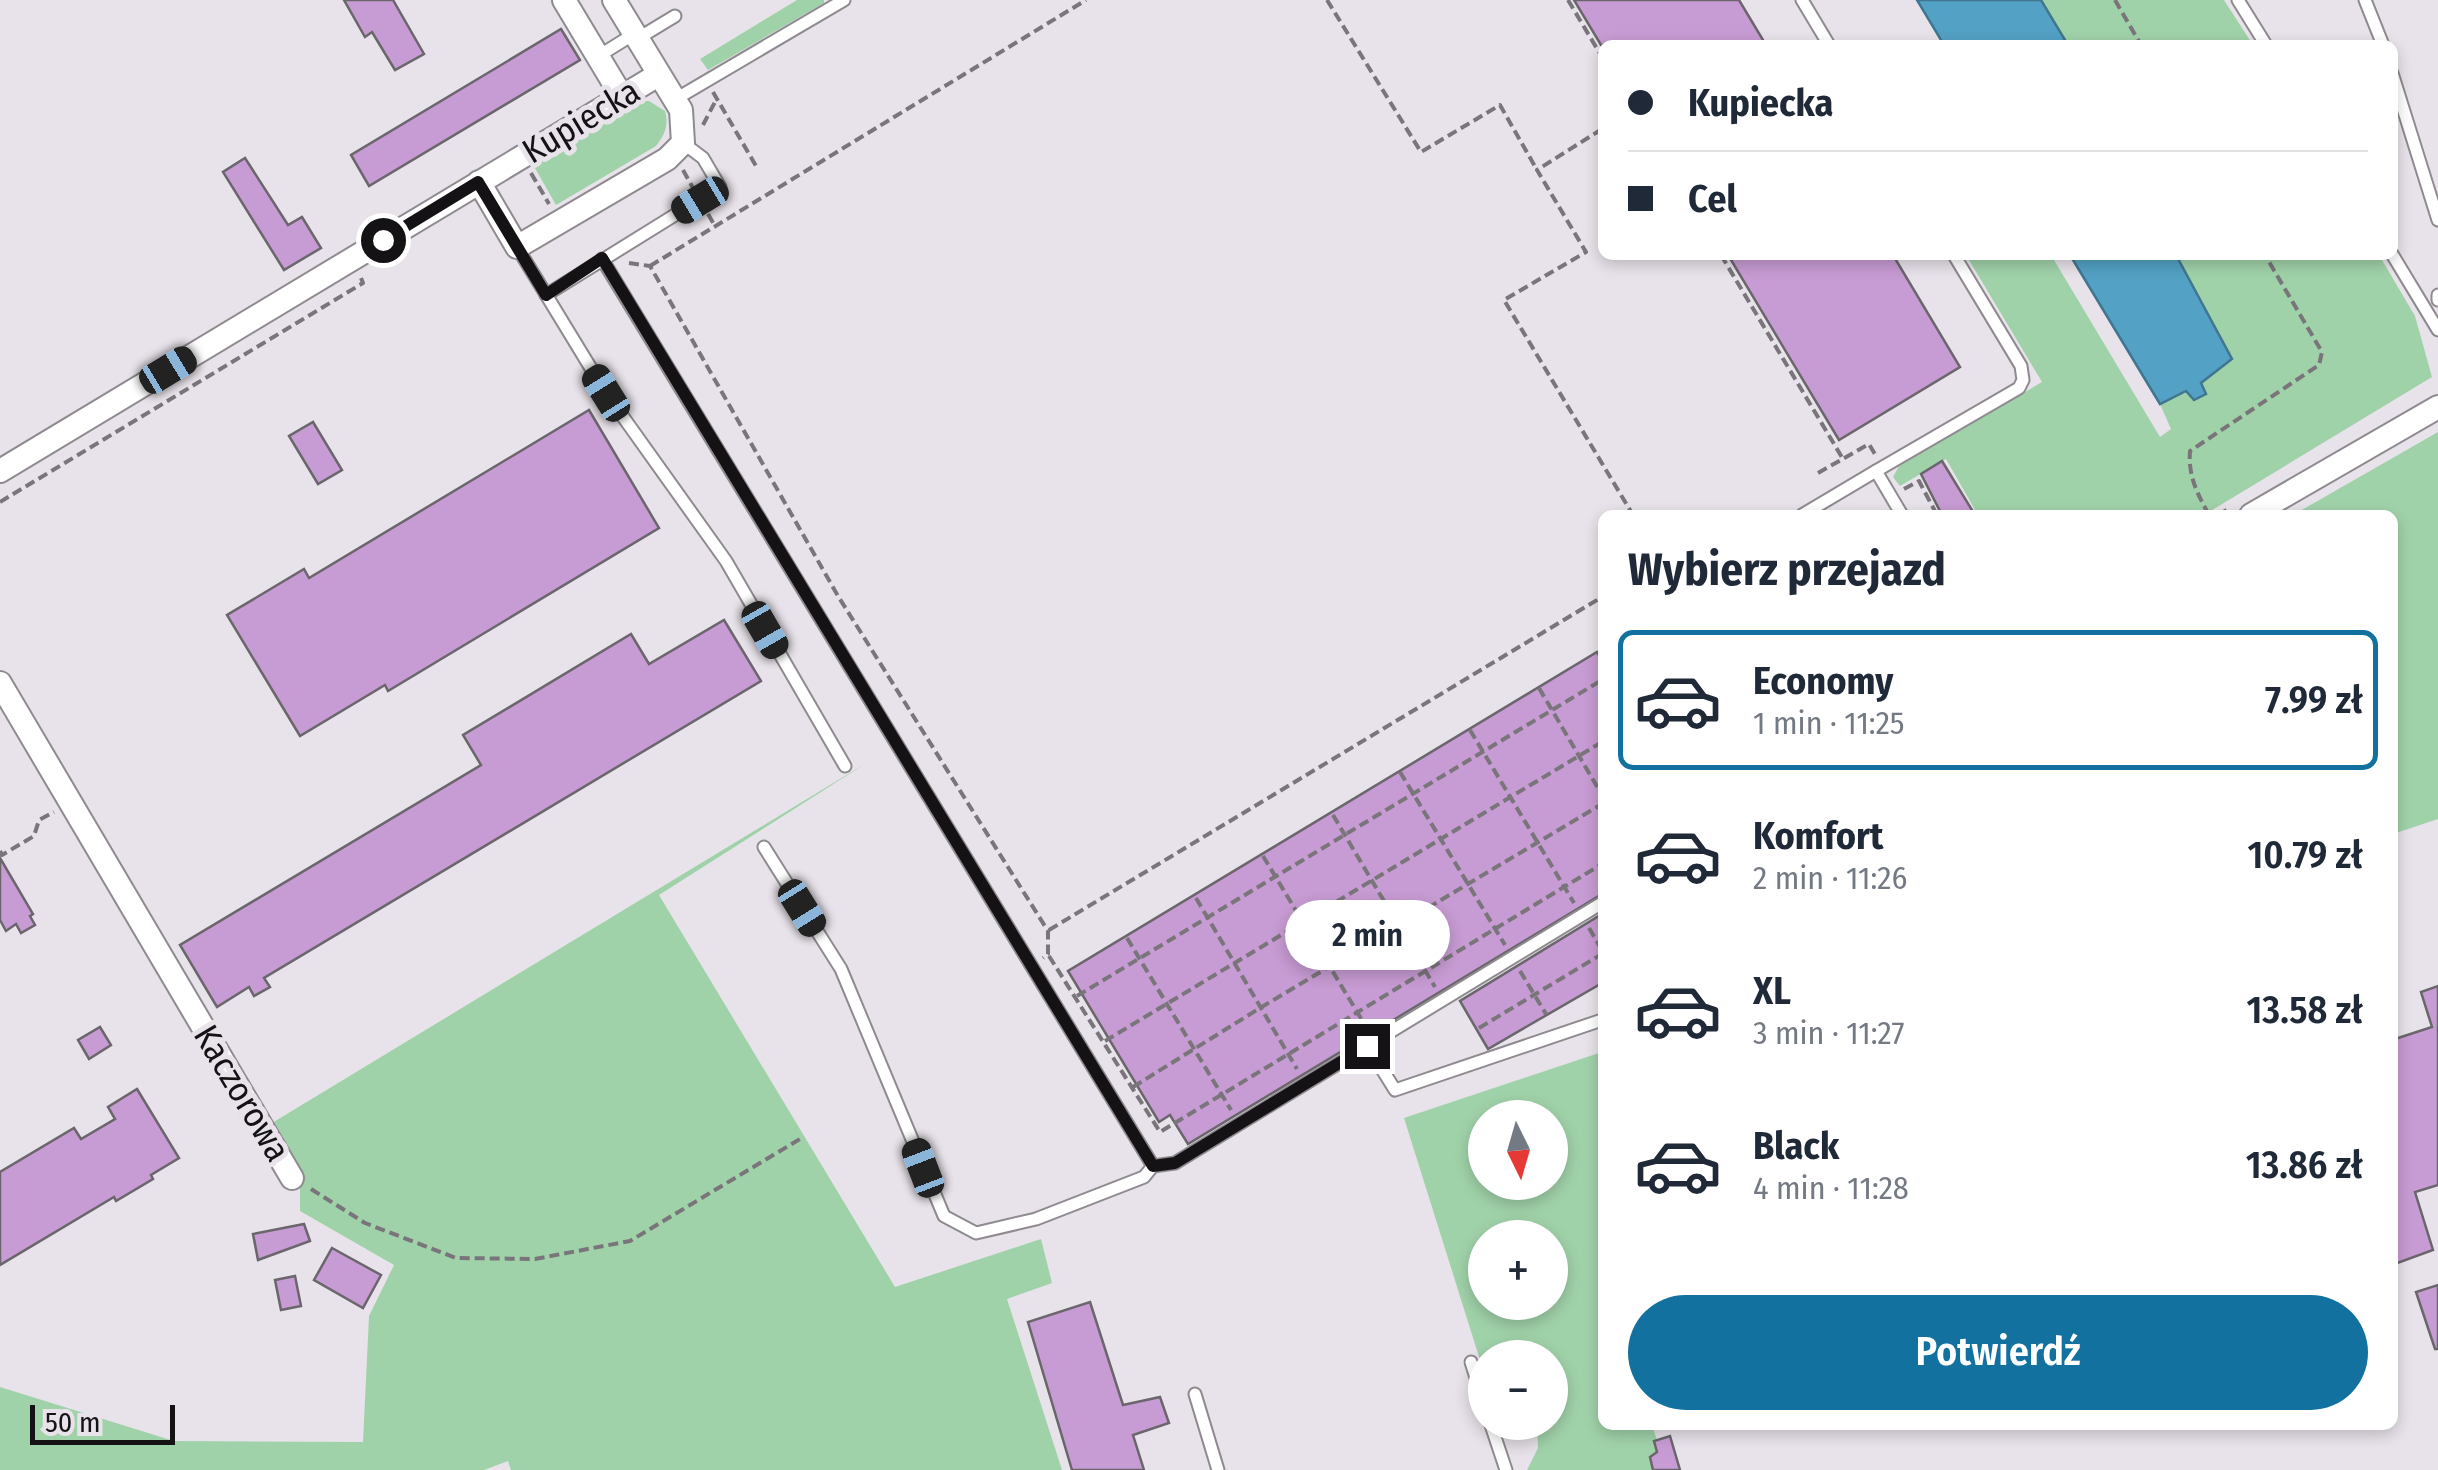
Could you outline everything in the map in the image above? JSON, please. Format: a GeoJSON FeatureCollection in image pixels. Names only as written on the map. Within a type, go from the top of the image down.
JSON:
{"type":"FeatureCollection","features":[{"type":"Feature","properties":{"kind":"street"},"geometry":{"type":"LineString","coordinates":[[564,0],[621,96]]}},
{"type":"Feature","properties":{"kind":"street"},"geometry":{"type":"LineString","coordinates":[[614,0],[658,75]]}},
{"type":"Feature","properties":{"kind":"street","name":"Kupiecka"},"geometry":{"type":"LineString","coordinates":[[0,472],[658,75],[684,126],[683,142],[667,159],[517,246]]}},
{"type":"Feature","properties":{"kind":"street"},"geometry":{"type":"LineString","coordinates":[[478,182],[517,246]]}},
{"type":"Feature","properties":{"kind":"street"},"geometry":{"type":"LineString","coordinates":[[2261,510],[2438,408]]}},
{"type":"Feature","properties":{"kind":"street","name":"Kaczorowa"},"geometry":{"type":"LineString","coordinates":[[0,683],[292,1178]]}},
{"type":"Feature","properties":{"kind":"lane","name":"Kupiecka"},"geometry":{"type":"LineString","coordinates":[[674,100],[844,0]]}},
{"type":"Feature","properties":{"kind":"lane"},"geometry":{"type":"LineString","coordinates":[[1802,0],[1825,40]]}},
{"type":"Feature","properties":{"kind":"lane"},"geometry":{"type":"LineString","coordinates":[[2238,0],[2263,40]]}},
{"type":"Feature","properties":{"kind":"lane"},"geometry":{"type":"LineString","coordinates":[[2365,0],[2381,40]]}},
{"type":"Feature","properties":{"kind":"lane"},"geometry":{"type":"LineString","coordinates":[[597,57],[675,16]]}},
{"type":"Feature","properties":{"kind":"lane"},"geometry":{"type":"LineString","coordinates":[[2398,91],[2438,220]]}},
{"type":"Feature","properties":{"kind":"lane"},"geometry":{"type":"LineString","coordinates":[[546,295],[720,187],[703,158],[683,142]]}},
{"type":"Feature","properties":{"kind":"lane"},"geometry":{"type":"LineString","coordinates":[[517,246],[606,393],[726,561],[845,766]]}},
{"type":"Feature","properties":{"kind":"lane"},"geometry":{"type":"LineString","coordinates":[[602,258],[1153,1166]]}},
{"type":"Feature","properties":{"kind":"lane"},"geometry":{"type":"LineString","coordinates":[[1810,510],[2019,388],[2023,380],[2021,366],[1957,260]]}},
{"type":"Feature","properties":{"kind":"lane"},"geometry":{"type":"LineString","coordinates":[[2396,260],[2438,330]]}},
{"type":"Feature","properties":{"kind":"lane"},"geometry":{"type":"LineString","coordinates":[[1876,471],[1899,510]]}},
{"type":"Feature","properties":{"kind":"lane"},"geometry":{"type":"LineString","coordinates":[[764,848],[841,969],[944,1216],[976,1234],[1036,1220],[1144,1177],[1153,1166],[1175,1163],[1598,905]]}},
{"type":"Feature","properties":{"kind":"lane"},"geometry":{"type":"LineString","coordinates":[[1367,1046],[1395,1090],[1598,1021]]}},
{"type":"Feature","properties":{"kind":"lane"},"geometry":{"type":"LineString","coordinates":[[1194,1394],[1218,1470]]}},
{"type":"Feature","properties":{"kind":"lane"},"geometry":{"type":"LineString","coordinates":[[1496,1440],[1506,1470]]}},
{"type":"Feature","properties":{"kind":"path"},"geometry":{"type":"LineString","coordinates":[[602,258],[650,266],[1086,0]]}},
{"type":"Feature","properties":{"kind":"path"},"geometry":{"type":"LineString","coordinates":[[1326,0],[1421,152],[1500,105],[1586,252],[1504,300],[1631,510]]}},
{"type":"Feature","properties":{"kind":"path"},"geometry":{"type":"LineString","coordinates":[[1568,0],[1598,50]]}},
{"type":"Feature","properties":{"kind":"path"},"geometry":{"type":"LineString","coordinates":[[2115,0],[2139,40]]}},
{"type":"Feature","properties":{"kind":"path"},"geometry":{"type":"LineString","coordinates":[[706,82],[756,166]]}},
{"type":"Feature","properties":{"kind":"path"},"geometry":{"type":"LineString","coordinates":[[1537,170],[1598,132]]}},
{"type":"Feature","properties":{"kind":"path"},"geometry":{"type":"LineString","coordinates":[[0,502],[363,284],[351,260]]}},
{"type":"Feature","properties":{"kind":"path"},"geometry":{"type":"LineString","coordinates":[[1724,260],[1843,459]]}},
{"type":"Feature","properties":{"kind":"path"},"geometry":{"type":"LineString","coordinates":[[2207,510],[2192,480],[2190,451],[2319,365],[2322,352],[2268,260]]}},
{"type":"Feature","properties":{"kind":"path"},"geometry":{"type":"LineString","coordinates":[[650,266],[838,596],[1048,931],[1048,954],[1160,1132],[1598,866]]}},
{"type":"Feature","properties":{"kind":"path"},"geometry":{"type":"LineString","coordinates":[[1048,931],[1598,599]]}},
{"type":"Feature","properties":{"kind":"path"},"geometry":{"type":"LineString","coordinates":[[1077,996],[1598,682]]}},
{"type":"Feature","properties":{"kind":"path"},"geometry":{"type":"LineString","coordinates":[[1540,688],[1598,788]]}},
{"type":"Feature","properties":{"kind":"path"},"geometry":{"type":"LineString","coordinates":[[1470,730],[1598,945]]}},
{"type":"Feature","properties":{"kind":"path"},"geometry":{"type":"LineString","coordinates":[[1104,1041],[1598,745]]}},
{"type":"Feature","properties":{"kind":"path"},"geometry":{"type":"LineString","coordinates":[[1400,772],[1546,1014]]}},
{"type":"Feature","properties":{"kind":"path"},"geometry":{"type":"LineString","coordinates":[[0,851],[2,855],[34,836],[39,820],[71,802]]}},
{"type":"Feature","properties":{"kind":"path"},"geometry":{"type":"LineString","coordinates":[[1133,1087],[1598,806]]}},
{"type":"Feature","properties":{"kind":"path"},"geometry":{"type":"LineString","coordinates":[[1333,815],[1443,1000]]}},
{"type":"Feature","properties":{"kind":"path"},"geometry":{"type":"LineString","coordinates":[[1263,856],[1367,1030],[1392,1030]]}},
{"type":"Feature","properties":{"kind":"path"},"geometry":{"type":"LineString","coordinates":[[1196,898],[1305,1082]]}},
{"type":"Feature","properties":{"kind":"path"},"geometry":{"type":"LineString","coordinates":[[1128,938],[1239,1123]]}},
{"type":"Feature","properties":{"kind":"path"},"geometry":{"type":"LineString","coordinates":[[1037,976],[1041,960],[1048,954]]}},
{"type":"Feature","properties":{"kind":"path"},"geometry":{"type":"LineString","coordinates":[[1479,1028],[1598,955]]}},
{"type":"Feature","properties":{"kind":"path","name":"Kaczorowa"},"geometry":{"type":"LineString","coordinates":[[292,1178],[366,1223],[456,1258],[535,1259],[630,1241],[800,1138]]}},
{"type":"Feature","properties":{"kind":"green space"},"geometry":{"type":"Polygon","coordinates":[[[797,0],[824,3],[708,70],[700,59],[797,0]]]}},
{"type":"Feature","properties":{"kind":"green space"},"geometry":{"type":"Polygon","coordinates":[[[2041,0],[2224,0],[2250,40],[2065,40],[2041,0]]]}},
{"type":"Feature","properties":{"kind":"green space"},"geometry":{"type":"Polygon","coordinates":[[[632,101],[649,101],[665,111],[666,125],[659,142],[556,205],[531,161],[632,101]]]}},
{"type":"Feature","properties":{"kind":"green space"},"geometry":{"type":"Polygon","coordinates":[[[1969,260],[2054,260],[2160,437],[2171,429],[2160,404],[2186,391],[2205,393],[2176,260],[2382,260],[2415,316],[2432,377],[2212,510],[1975,510],[1946,459],[1900,486],[1893,477],[1899,466],[2042,382],[1969,260]]]}},
{"type":"Feature","properties":{"kind":"green space"},"geometry":{"type":"Polygon","coordinates":[[[2438,432],[2438,819],[2398,832],[2398,510],[2302,510],[2438,432]]]}},
{"type":"Feature","properties":{"kind":"green space"},"geometry":{"type":"Polygon","coordinates":[[[868,762],[659,895],[895,1287],[1041,1239],[1052,1283],[1007,1299],[1062,1470],[511,1470],[508,1461],[484,1470],[0,1470],[0,1387],[174,1441],[363,1442],[369,1316],[394,1265],[300,1211],[300,1171],[272,1123],[868,762]]]}},
{"type":"Feature","properties":{"kind":"green space"},"geometry":{"type":"Polygon","coordinates":[[[1598,1053],[1598,1430],[1654,1430],[1667,1470],[1527,1470],[1538,1440],[1568,1440],[1568,1340],[1474,1340],[1404,1118],[1598,1053]]]}},
{"type":"Feature","properties":{"kind":"water"},"geometry":{"type":"Polygon","coordinates":[[[1917,0],[2041,0],[2065,40],[1941,40],[1917,0]]]}},
{"type":"Feature","properties":{"kind":"water"},"geometry":{"type":"Polygon","coordinates":[[[2073,260],[2179,260],[2232,359],[2201,383],[2206,394],[2194,400],[2186,391],[2160,404],[2073,260]]]}},
{"type":"Feature","properties":{"kind":"building"},"geometry":{"type":"Polygon","coordinates":[[[344,0],[393,0],[424,54],[395,70],[372,32],[365,37],[344,0]]]}},
{"type":"Feature","properties":{"kind":"building"},"geometry":{"type":"Polygon","coordinates":[[[1574,0],[1739,0],[1763,40],[1598,40],[1574,0]]]}},
{"type":"Feature","properties":{"kind":"building"},"geometry":{"type":"Polygon","coordinates":[[[561,29],[580,60],[369,186],[351,155],[561,29]]]}},
{"type":"Feature","properties":{"kind":"building"},"geometry":{"type":"Polygon","coordinates":[[[245,158],[288,225],[302,217],[321,248],[284,270],[223,172],[245,158]]]}},
{"type":"Feature","properties":{"kind":"building"},"geometry":{"type":"Polygon","coordinates":[[[1731,260],[1896,260],[1960,367],[1839,440],[1731,260]]]}},
{"type":"Feature","properties":{"kind":"building"},"geometry":{"type":"Polygon","coordinates":[[[589,410],[659,528],[388,691],[385,685],[300,736],[227,615],[304,569],[309,578],[589,410]]]}},
{"type":"Feature","properties":{"kind":"building"},"geometry":{"type":"Polygon","coordinates":[[[313,422],[342,470],[318,484],[289,436],[313,422]]]}},
{"type":"Feature","properties":{"kind":"building"},"geometry":{"type":"Polygon","coordinates":[[[1942,461],[1972,510],[1939,510],[1921,474],[1942,461]]]}},
{"type":"Feature","properties":{"kind":"building"},"geometry":{"type":"Polygon","coordinates":[[[724,620],[761,681],[264,978],[270,987],[254,996],[249,987],[217,1007],[180,945],[481,765],[463,735],[631,634],[649,664],[724,620]]]}},
{"type":"Feature","properties":{"kind":"building"},"geometry":{"type":"Polygon","coordinates":[[[1597,652],[1598,896],[1188,1144],[1170,1115],[1159,1122],[1068,971],[1597,652]]]}},
{"type":"Feature","properties":{"kind":"building"},"geometry":{"type":"Polygon","coordinates":[[[0,858],[33,914],[30,916],[35,925],[21,933],[16,924],[6,931],[0,920],[0,858]]]}},
{"type":"Feature","properties":{"kind":"building"},"geometry":{"type":"Polygon","coordinates":[[[1598,916],[1598,985],[1488,1049],[1460,1001],[1598,916]]]}},
{"type":"Feature","properties":{"kind":"building"},"geometry":{"type":"Polygon","coordinates":[[[2438,986],[2438,1185],[2415,1192],[2433,1250],[2398,1263],[2398,1038],[2432,1027],[2421,992],[2438,986]]]}},
{"type":"Feature","properties":{"kind":"building"},"geometry":{"type":"Polygon","coordinates":[[[100,1027],[111,1045],[89,1059],[78,1040],[100,1027]]]}},
{"type":"Feature","properties":{"kind":"building"},"geometry":{"type":"Polygon","coordinates":[[[137,1089],[179,1158],[151,1175],[153,1179],[116,1201],[114,1197],[0,1265],[0,1172],[74,1128],[81,1139],[115,1119],[108,1107],[137,1089]]]}},
{"type":"Feature","properties":{"kind":"building"},"geometry":{"type":"Polygon","coordinates":[[[304,1224],[310,1241],[258,1260],[253,1234],[304,1224]]]}},
{"type":"Feature","properties":{"kind":"building"},"geometry":{"type":"Polygon","coordinates":[[[332,1248],[381,1275],[363,1308],[314,1280],[332,1248]]]}},
{"type":"Feature","properties":{"kind":"building"},"geometry":{"type":"Polygon","coordinates":[[[295,1276],[301,1306],[281,1310],[275,1280],[295,1276]]]}},
{"type":"Feature","properties":{"kind":"building"},"geometry":{"type":"Polygon","coordinates":[[[2438,1285],[2438,1349],[2435,1349],[2416,1292],[2438,1285]]]}},
{"type":"Feature","properties":{"kind":"building"},"geometry":{"type":"Polygon","coordinates":[[[1090,1302],[1123,1405],[1160,1397],[1169,1423],[1133,1435],[1144,1470],[1072,1470],[1028,1322],[1090,1302]]]}},
{"type":"Feature","properties":{"kind":"building"},"geometry":{"type":"Polygon","coordinates":[[[1670,1436],[1680,1470],[1653,1470],[1650,1457],[1657,1452],[1654,1441],[1670,1436]]]}},
{"type":"Feature","properties":{"kind":"route"},"geometry":{"type":"LineString","coordinates":[[383,240],[478,182],[546,295],[602,258],[1153,1166],[1175,1163],[1367,1046]]}}]}
